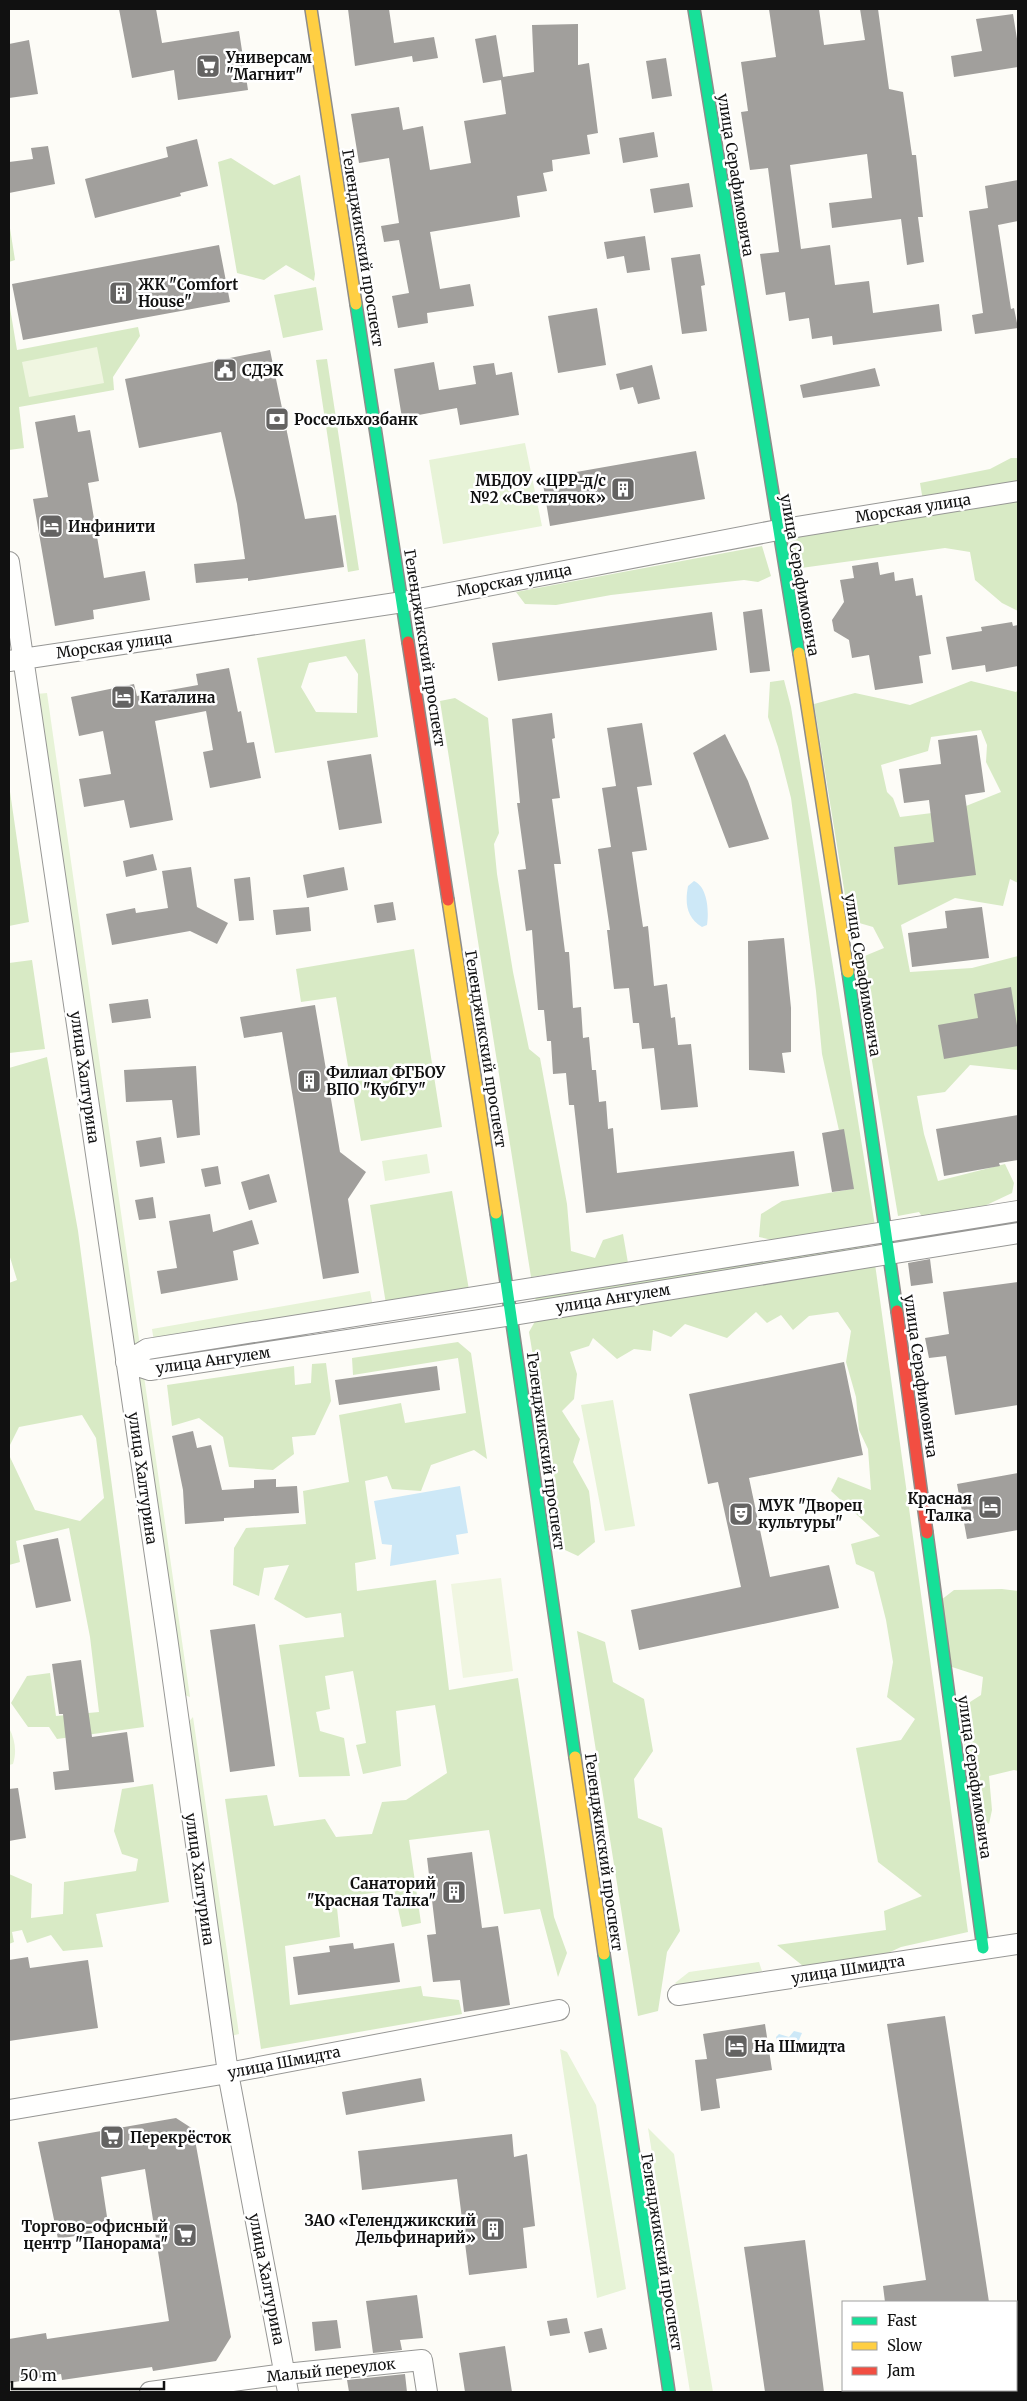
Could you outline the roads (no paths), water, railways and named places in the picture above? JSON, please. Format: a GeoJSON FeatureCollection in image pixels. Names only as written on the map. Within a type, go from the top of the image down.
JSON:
{"type":"FeatureCollection","features":[{"type":"Feature","properties":{"kind":"main road","name":"Геленджикский проспект"},"geometry":{"type":"LineString","coordinates":[[311,9],[512,1315],[647,2255],[669,2392]]}},
{"type":"Feature","properties":{"kind":"main road","name":"улица Серафимовича"},"geometry":{"type":"LineString","coordinates":[[694,9],[803,678],[887,1233],[888,1253],[983,1948]]}},
{"type":"Feature","properties":{"kind":"street","name":"Морская улица"},"geometry":{"type":"LineString","coordinates":[[16,660],[403,602],[778,530],[1018,491]]}},
{"type":"Feature","properties":{"kind":"street","name":"улица Халтурина"},"geometry":{"type":"LineString","coordinates":[[9,562],[16,660],[126,1362],[228,2073],[287,2383]]}},
{"type":"Feature","properties":{"kind":"street","name":"улица Ангулем"},"geometry":{"type":"LineString","coordinates":[[126,1362],[147,1349],[1018,1211]]}},
{"type":"Feature","properties":{"kind":"street","name":"улица Ангулем"},"geometry":{"type":"LineString","coordinates":[[126,1362],[150,1370],[512,1315],[1018,1233]]}},
{"type":"Feature","properties":{"kind":"street","name":"улица Шмидта"},"geometry":{"type":"LineString","coordinates":[[678,1995],[1018,1944]]}},
{"type":"Feature","properties":{"kind":"street","name":"улица Шмидта"},"geometry":{"type":"LineString","coordinates":[[9,2110],[228,2073],[559,2010]]}},
{"type":"Feature","properties":{"kind":"street","name":"Малый переулок"},"geometry":{"type":"LineString","coordinates":[[150,2392],[287,2383],[422,2360],[427,2392]]}},
{"type":"Feature","properties":{"kind":"water"},"geometry":{"type":"Polygon","coordinates":[[[694,881],[699,884],[705,894],[708,913],[707,925],[702,927],[693,919],[687,904],[688,886],[694,881]]]}},
{"type":"Feature","properties":{"kind":"water"},"geometry":{"type":"Polygon","coordinates":[[[460,1486],[468,1533],[456,1535],[459,1554],[390,1566],[392,1545],[382,1544],[374,1501],[460,1486]]]}},
{"type":"Feature","properties":{"kind":"water"},"geometry":{"type":"Polygon","coordinates":[[[794,2031],[802,2033],[799,2040],[801,2049],[797,2052],[793,2048],[789,2049],[787,2053],[779,2050],[781,2042],[777,2041],[776,2037],[779,2034],[789,2037],[794,2031]]]}},
{"type":"Feature","properties":{"kind":"place","name":"Универсам \"Магнит\""},"geometry":{"type":"Point","coordinates":[208,66]}},
{"type":"Feature","properties":{"kind":"place","name":"ЖК \"Comfort House\""},"geometry":{"type":"Point","coordinates":[121,293]}},
{"type":"Feature","properties":{"kind":"place","name":"СДЭК"},"geometry":{"type":"Point","coordinates":[225,370]}},
{"type":"Feature","properties":{"kind":"place","name":"Россельхозбанк"},"geometry":{"type":"Point","coordinates":[277,419]}},
{"type":"Feature","properties":{"kind":"place","name":"МБДОУ «ЦРР-д/с №2 «Светлячок»"},"geometry":{"type":"Point","coordinates":[623,489]}},
{"type":"Feature","properties":{"kind":"place","name":"Инфинити"},"geometry":{"type":"Point","coordinates":[51,526]}},
{"type":"Feature","properties":{"kind":"place","name":"Каталина"},"geometry":{"type":"Point","coordinates":[123,697]}},
{"type":"Feature","properties":{"kind":"place","name":"Филиал ФГБОУ ВПО \"КубГУ\""},"geometry":{"type":"Point","coordinates":[309,1081]}},
{"type":"Feature","properties":{"kind":"place","name":"Красная Талка"},"geometry":{"type":"Point","coordinates":[990,1507]}},
{"type":"Feature","properties":{"kind":"place","name":"МУК \"Дворец культуры\""},"geometry":{"type":"Point","coordinates":[741,1514]}},
{"type":"Feature","properties":{"kind":"place","name":"Санаторий \"Красная Талка\""},"geometry":{"type":"Point","coordinates":[454,1892]}},
{"type":"Feature","properties":{"kind":"place","name":"На Шмидта"},"geometry":{"type":"Point","coordinates":[736,2046]}},
{"type":"Feature","properties":{"kind":"place","name":"Перекрёсток"},"geometry":{"type":"Point","coordinates":[112,2137]}},
{"type":"Feature","properties":{"kind":"place","name":"ЗАО «Геленджикский Дельфинарий»"},"geometry":{"type":"Point","coordinates":[493,2229]}},
{"type":"Feature","properties":{"kind":"place","name":"Торгово-офисный центр \"Панорама\""},"geometry":{"type":"Point","coordinates":[185,2235]}}]}
